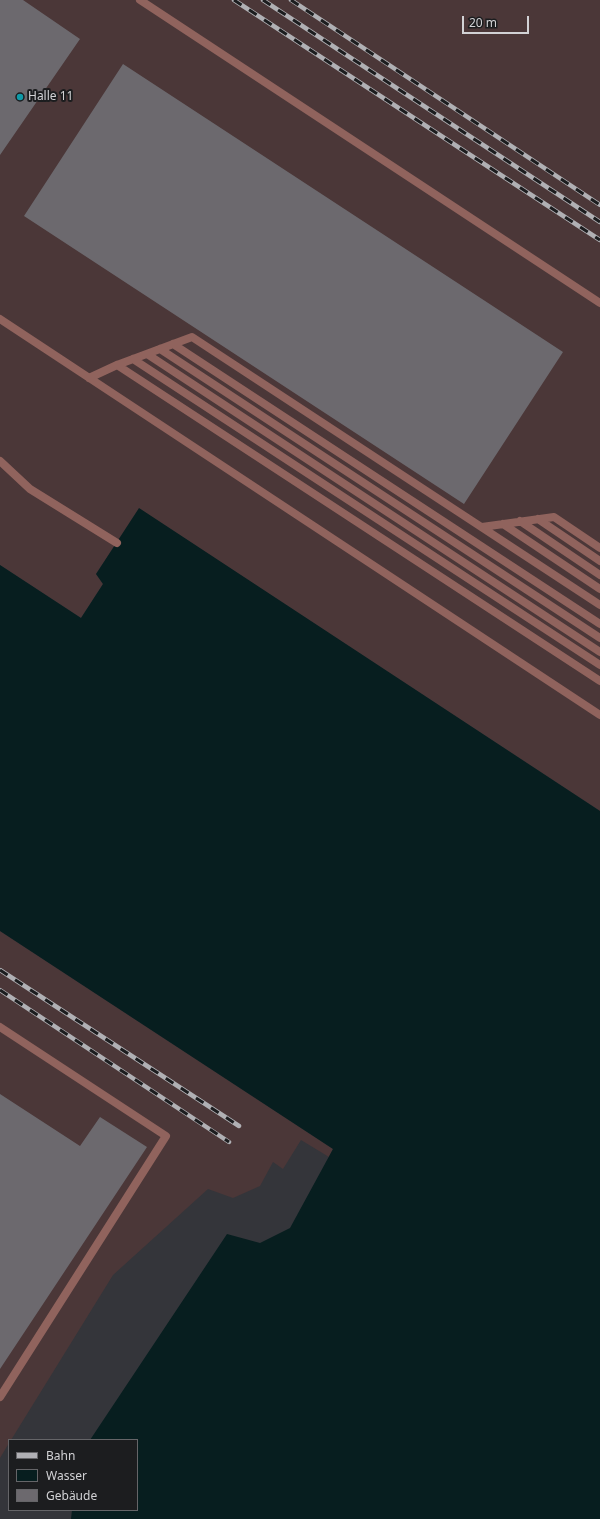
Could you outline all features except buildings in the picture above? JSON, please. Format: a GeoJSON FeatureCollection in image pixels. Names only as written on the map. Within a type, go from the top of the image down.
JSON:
{"type":"FeatureCollection","features":[{"type":"Feature","properties":{"kind":"lane"},"geometry":{"type":"LineString","coordinates":[[140,0],[600,304]]}},
{"type":"Feature","properties":{"kind":"lane"},"geometry":{"type":"LineString","coordinates":[[0,320],[600,715]]}},
{"type":"Feature","properties":{"kind":"lane"},"geometry":{"type":"LineString","coordinates":[[89,378],[117,365],[192,337],[600,605]]}},
{"type":"Feature","properties":{"kind":"lane"},"geometry":{"type":"LineString","coordinates":[[173,344],[600,624]]}},
{"type":"Feature","properties":{"kind":"lane"},"geometry":{"type":"LineString","coordinates":[[160,349],[600,638]]}},
{"type":"Feature","properties":{"kind":"lane"},"geometry":{"type":"LineString","coordinates":[[147,354],[600,652]]}},
{"type":"Feature","properties":{"kind":"lane"},"geometry":{"type":"LineString","coordinates":[[133,359],[600,665]]}},
{"type":"Feature","properties":{"kind":"lane"},"geometry":{"type":"LineString","coordinates":[[117,365],[600,681]]}},
{"type":"Feature","properties":{"kind":"lane"},"geometry":{"type":"LineString","coordinates":[[0,461],[30,489],[117,543]]}},
{"type":"Feature","properties":{"kind":"lane"},"geometry":{"type":"LineString","coordinates":[[482,527],[554,517],[600,548]]}},
{"type":"Feature","properties":{"kind":"lane"},"geometry":{"type":"LineString","coordinates":[[538,519],[600,561]]}},
{"type":"Feature","properties":{"kind":"lane"},"geometry":{"type":"LineString","coordinates":[[520,521],[600,575]]}},
{"type":"Feature","properties":{"kind":"lane"},"geometry":{"type":"LineString","coordinates":[[503,524],[600,589]]}},
{"type":"Feature","properties":{"kind":"lane"},"geometry":{"type":"LineString","coordinates":[[0,1027],[166,1136],[0,1397]]}},
{"type":"Feature","properties":{"kind":"shaded area"},"geometry":{"type":"Polygon","coordinates":[[[0,0],[600,0],[600,811],[140,509],[96,574],[103,584],[81,618],[0,565],[0,0]]]}},
{"type":"Feature","properties":{"kind":"shaded area"},"geometry":{"type":"Polygon","coordinates":[[[0,931],[333,1149],[329,1157],[301,1140],[283,1169],[273,1162],[260,1186],[233,1198],[208,1189],[113,1275],[12,1439],[8,1439],[8,1445],[0,1458],[0,931]]]}},
{"type":"Feature","properties":{"kind":"water"},"geometry":{"type":"Polygon","coordinates":[[[139,508],[600,811],[600,1519],[71,1519],[72,1511],[138,1511],[138,1439],[91,1439],[227,1234],[260,1243],[290,1228],[333,1149],[0,931],[0,565],[81,618],[103,584],[96,574],[139,508]]]}},
{"type":"Feature","properties":{"kind":"railway"},"geometry":{"type":"LineString","coordinates":[[234,0],[600,240]]}},
{"type":"Feature","properties":{"kind":"railway"},"geometry":{"type":"LineString","coordinates":[[263,0],[600,222]]}},
{"type":"Feature","properties":{"kind":"railway"},"geometry":{"type":"LineString","coordinates":[[291,0],[600,205]]}},
{"type":"Feature","properties":{"kind":"railway"},"geometry":{"type":"LineString","coordinates":[[0,970],[239,1126]]}},
{"type":"Feature","properties":{"kind":"railway"},"geometry":{"type":"LineString","coordinates":[[0,990],[229,1142]]}},
{"type":"Feature","properties":{"kind":"place","name":"Halle 11"},"geometry":{"type":"Point","coordinates":[20,97]}}]}
